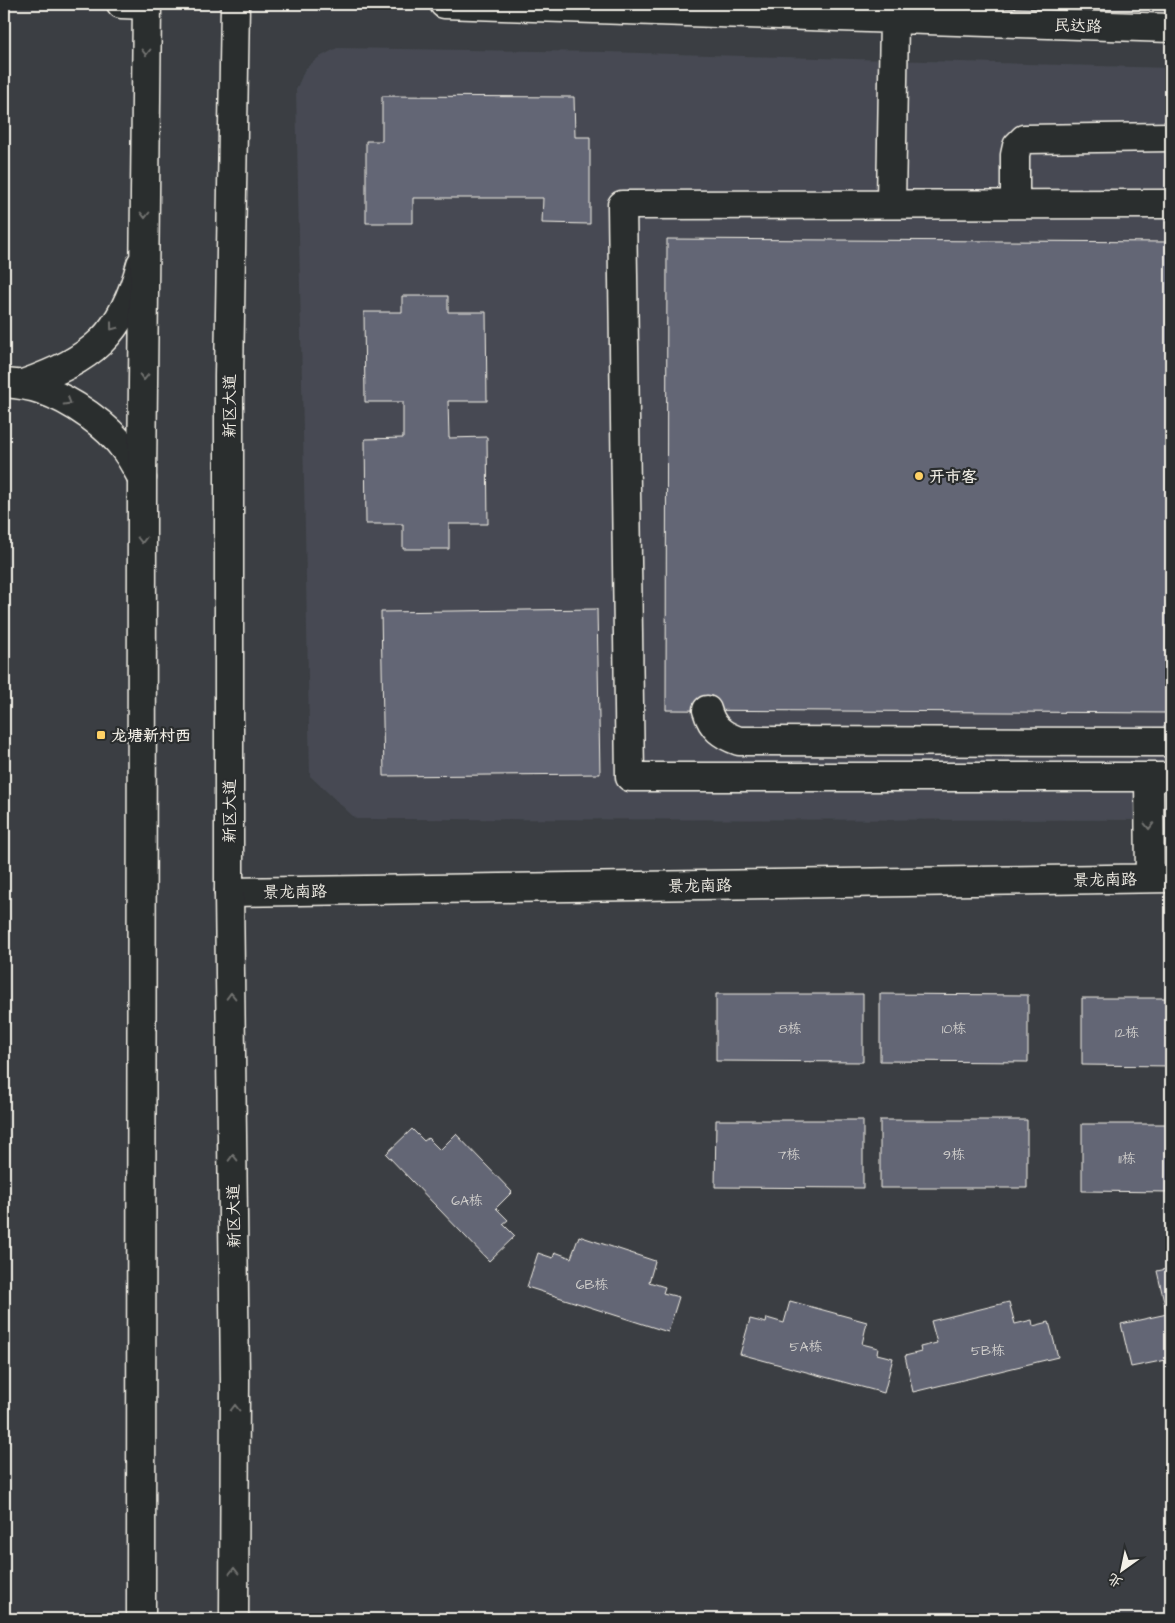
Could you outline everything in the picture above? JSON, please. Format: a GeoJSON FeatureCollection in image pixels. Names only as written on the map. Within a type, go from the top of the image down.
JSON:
{"type":"FeatureCollection","features":[{"type":"Feature","properties":{"kind":"main road"},"geometry":{"type":"LineString","coordinates":[[138,4],[145,250],[142,478],[141,1619]]}},
{"type":"Feature","properties":{"kind":"main road","name":"新区大道"},"geometry":{"type":"LineString","coordinates":[[234,1619],[236,1380],[229,892],[229,376],[235,4]]}},
{"type":"Feature","properties":{"kind":"main road","name":"民达路"},"geometry":{"type":"LineString","coordinates":[[444,4],[1171,28]]}},
{"type":"Feature","properties":{"kind":"main road"},"geometry":{"type":"LineString","coordinates":[[891,204],[894,19]]}},
{"type":"Feature","properties":{"kind":"main road"},"geometry":{"type":"LineString","coordinates":[[1015,204],[1015,155],[1017,146],[1024,139],[1171,137]]}},
{"type":"Feature","properties":{"kind":"main road"},"geometry":{"type":"LineString","coordinates":[[1161,878],[1160,777],[630,777],[622,205],[1171,204]]}},
{"type":"Feature","properties":{"kind":"main road"},"geometry":{"type":"LineString","coordinates":[[14,384],[47,375],[77,360],[100,343],[126,308],[134,289],[145,250]]}},
{"type":"Feature","properties":{"kind":"main road"},"geometry":{"type":"LineString","coordinates":[[14,384],[43,390],[65,400],[86,413],[108,431],[125,450],[142,478]]}},
{"type":"Feature","properties":{"kind":"main road"},"geometry":{"type":"LineString","coordinates":[[707,710],[715,728],[726,736],[739,741],[1171,742]]}},
{"type":"Feature","properties":{"kind":"main road","name":"景龙南路"},"geometry":{"type":"LineString","coordinates":[[229,892],[1161,878]]}},
{"type":"Feature","properties":{"kind":"shaded area"},"geometry":{"type":"Polygon","coordinates":[[[337,48],[606,52],[1171,68],[1171,820],[356,819],[310,776],[296,90],[305,69],[318,58],[337,48]]]}},
{"type":"Feature","properties":{"kind":"building"},"geometry":{"type":"Polygon","coordinates":[[[382,96],[574,97],[575,137],[590,137],[590,224],[542,223],[543,198],[413,198],[413,223],[366,223],[366,141],[382,141],[382,96]]]}},
{"type":"Feature","properties":{"kind":"building","name":"开市客"},"geometry":{"type":"Polygon","coordinates":[[[667,239],[1171,242],[1171,713],[666,710],[667,239]]]}},
{"type":"Feature","properties":{"kind":"building"},"geometry":{"type":"Polygon","coordinates":[[[402,296],[448,296],[448,312],[486,312],[487,401],[448,401],[449,438],[487,437],[488,524],[449,524],[449,549],[403,549],[403,524],[366,524],[365,439],[403,438],[403,402],[365,402],[364,312],[402,312],[402,296]]]}},
{"type":"Feature","properties":{"kind":"building"},"geometry":{"type":"Polygon","coordinates":[[[597,609],[600,774],[384,776],[381,612],[597,609]]]}},
{"type":"Feature","properties":{"kind":"building"},"geometry":{"type":"Polygon","coordinates":[[[716,994],[863,994],[863,1062],[716,1061],[716,994]]]}},
{"type":"Feature","properties":{"kind":"building"},"geometry":{"type":"Polygon","coordinates":[[[880,994],[1028,995],[1028,1062],[880,1061],[880,994]]]}},
{"type":"Feature","properties":{"kind":"building"},"geometry":{"type":"Polygon","coordinates":[[[1082,998],[1171,998],[1171,1066],[1082,1065],[1082,998]]]}},
{"type":"Feature","properties":{"kind":"building"},"geometry":{"type":"Polygon","coordinates":[[[716,1120],[863,1120],[863,1188],[715,1187],[716,1120]]]}},
{"type":"Feature","properties":{"kind":"building"},"geometry":{"type":"Polygon","coordinates":[[[880,1120],[1027,1120],[1027,1188],[880,1188],[880,1120]]]}},
{"type":"Feature","properties":{"kind":"building"},"geometry":{"type":"Polygon","coordinates":[[[1082,1124],[1171,1124],[1171,1192],[1082,1191],[1082,1124]]]}},
{"type":"Feature","properties":{"kind":"building"},"geometry":{"type":"Polygon","coordinates":[[[412,1129],[424,1141],[428,1138],[440,1150],[456,1134],[512,1192],[496,1208],[508,1220],[503,1224],[515,1236],[489,1261],[386,1154],[412,1129]]]}},
{"type":"Feature","properties":{"kind":"building"},"geometry":{"type":"Polygon","coordinates":[[[579,1236],[655,1261],[649,1282],[665,1287],[663,1293],[679,1297],[668,1332],[527,1287],[538,1253],[553,1258],[555,1252],[571,1258],[579,1236]]]}},
{"type":"Feature","properties":{"kind":"building"},"geometry":{"type":"Polygon","coordinates":[[[1171,1268],[1171,1359],[1131,1367],[1121,1324],[1167,1314],[1157,1271],[1171,1268]]]}},
{"type":"Feature","properties":{"kind":"building"},"geometry":{"type":"Polygon","coordinates":[[[790,1301],[867,1322],[862,1344],[878,1348],[877,1354],[893,1358],[884,1393],[740,1354],[750,1319],[766,1323],[767,1318],[784,1323],[790,1301]]]}},
{"type":"Feature","properties":{"kind":"building"},"geometry":{"type":"Polygon","coordinates":[[[1009,1302],[1015,1324],[1032,1320],[1033,1326],[1049,1322],[1058,1357],[913,1392],[905,1356],[921,1352],[920,1347],[937,1343],[931,1321],[1009,1302]]]}},
{"type":"Feature","properties":{"kind":"place","name":"开市客"},"geometry":{"type":"Point","coordinates":[919,476]}},
{"type":"Feature","properties":{"kind":"place","name":"龙塘新村西"},"geometry":{"type":"Point","coordinates":[101,735]}}]}
